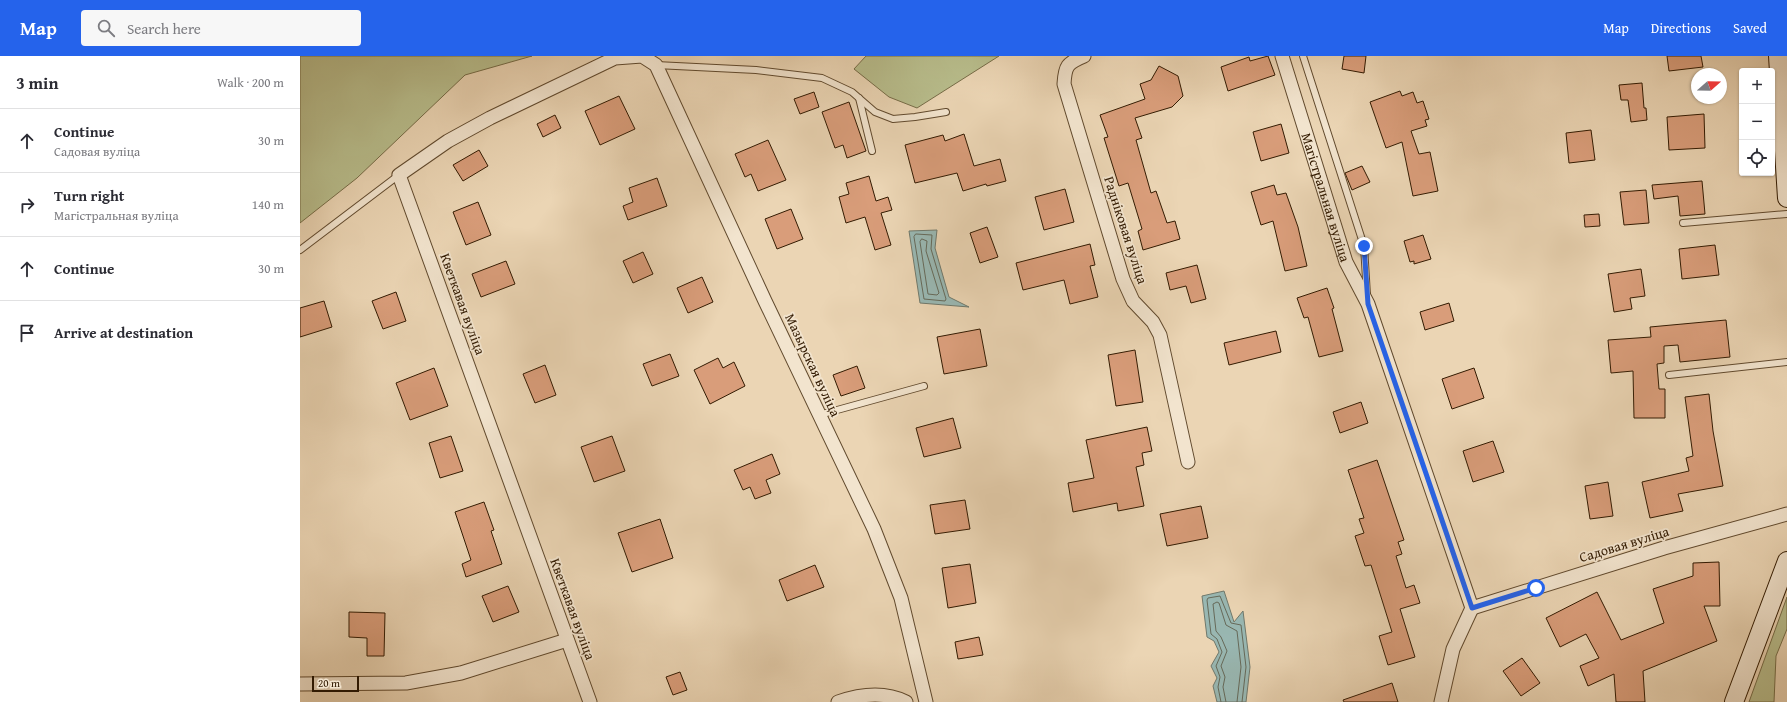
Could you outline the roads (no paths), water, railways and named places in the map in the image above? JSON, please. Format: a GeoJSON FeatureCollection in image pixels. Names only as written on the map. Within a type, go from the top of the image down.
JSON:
{"type":"FeatureCollection","features":[{"type":"Feature","properties":{"kind":"street"},"geometry":{"type":"LineString","coordinates":[[399,175],[448,141],[490,118],[568,79],[615,58],[642,56],[656,65]]}},
{"type":"Feature","properties":{"kind":"street","name":"Радніковая вуліца"},"geometry":{"type":"LineString","coordinates":[[1084,56],[1071,62],[1065,69],[1064,84],[1123,279],[1133,301],[1153,322],[1160,335],[1188,462]]}},
{"type":"Feature","properties":{"kind":"street","name":"Магістральная вуліца"},"geometry":{"type":"LineString","coordinates":[[1282,56],[1346,262],[1368,304],[1472,608]]}},
{"type":"Feature","properties":{"kind":"street"},"geometry":{"type":"LineString","coordinates":[[1778,56],[1787,198]]}},
{"type":"Feature","properties":{"kind":"street","name":"Мазырская вуліца"},"geometry":{"type":"LineString","coordinates":[[656,65],[874,529],[901,598],[926,702]]}},
{"type":"Feature","properties":{"kind":"street","name":"Кветкавая вуліца"},"geometry":{"type":"LineString","coordinates":[[399,175],[590,702]]}},
{"type":"Feature","properties":{"kind":"street","name":"Садовая вуліца"},"geometry":{"type":"LineString","coordinates":[[1472,608],[1664,548],[1787,514]]}},
{"type":"Feature","properties":{"kind":"street"},"geometry":{"type":"LineString","coordinates":[[1734,702],[1787,561]]}},
{"type":"Feature","properties":{"kind":"street"},"geometry":{"type":"LineString","coordinates":[[1441,702],[1453,649],[1472,608]]}},
{"type":"Feature","properties":{"kind":"street"},"geometry":{"type":"LineString","coordinates":[[300,684],[406,683],[460,673],[567,640]]}},
{"type":"Feature","properties":{"kind":"street"},"geometry":{"type":"LineString","coordinates":[[838,702],[871,694],[898,698],[906,702]]}},
{"type":"Feature","properties":{"kind":"lane"},"geometry":{"type":"LineString","coordinates":[[1303,56],[1364,246],[1368,304]]}},
{"type":"Feature","properties":{"kind":"lane"},"geometry":{"type":"LineString","coordinates":[[656,65],[756,70],[822,78],[852,92],[875,112],[893,119],[914,118],[946,112]]}},
{"type":"Feature","properties":{"kind":"lane"},"geometry":{"type":"LineString","coordinates":[[859,98],[872,151]]}},
{"type":"Feature","properties":{"kind":"lane"},"geometry":{"type":"LineString","coordinates":[[300,250],[399,175]]}},
{"type":"Feature","properties":{"kind":"lane"},"geometry":{"type":"LineString","coordinates":[[1683,223],[1787,214]]}},
{"type":"Feature","properties":{"kind":"lane"},"geometry":{"type":"LineString","coordinates":[[1669,375],[1787,362]]}},
{"type":"Feature","properties":{"kind":"lane"},"geometry":{"type":"LineString","coordinates":[[820,415],[924,386]]}},
{"type":"Feature","properties":{"kind":"water"},"geometry":{"type":"Polygon","coordinates":[[[937,230],[935,248],[949,297],[969,307],[920,303],[909,231],[937,230]]]}},
{"type":"Feature","properties":{"kind":"water"},"geometry":{"type":"Polygon","coordinates":[[[1224,591],[1234,622],[1243,611],[1250,667],[1246,702],[1217,702],[1213,686],[1217,678],[1211,666],[1219,652],[1214,641],[1207,637],[1202,596],[1224,591]]]}}]}
